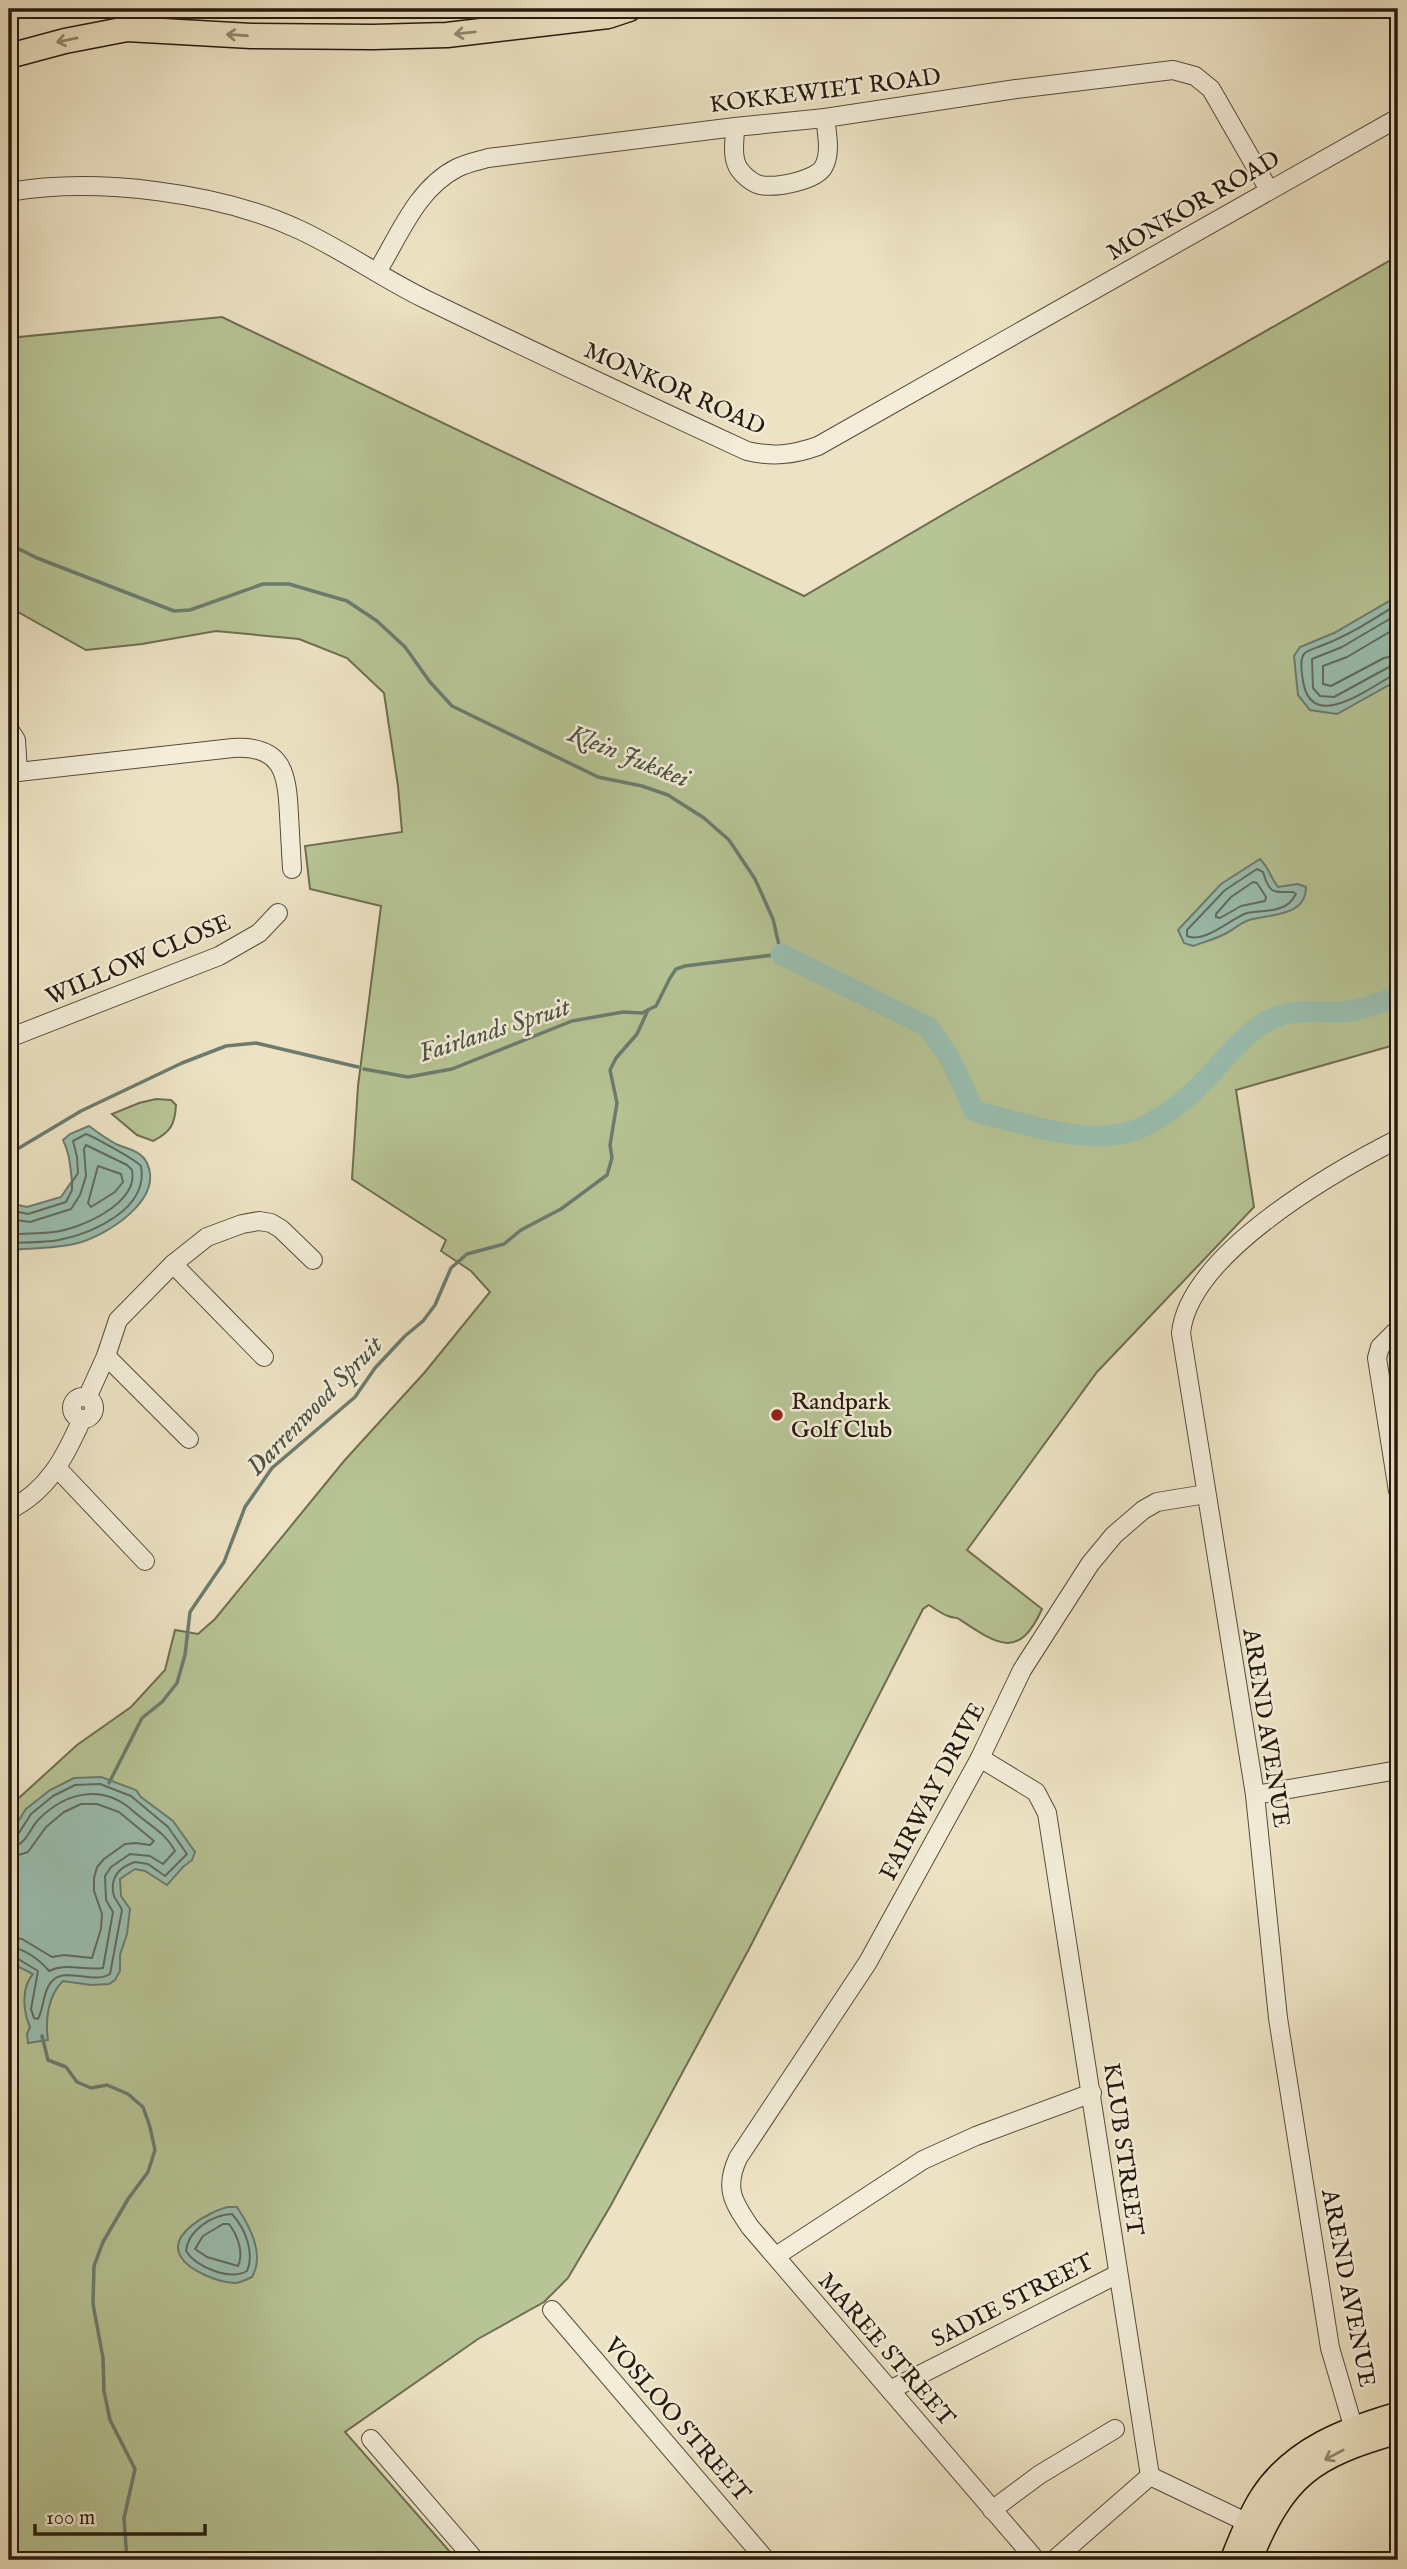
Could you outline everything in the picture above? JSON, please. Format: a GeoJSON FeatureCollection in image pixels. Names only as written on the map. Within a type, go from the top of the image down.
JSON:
{"type":"FeatureCollection","features":[{"type":"Feature","properties":{"kind":"highway"},"geometry":{"type":"LineString","coordinates":[[9,56],[65,41],[127,29],[251,36],[447,35],[608,16],[629,9]]}},
{"type":"Feature","properties":{"kind":"main road"},"geometry":{"type":"LineString","coordinates":[[1231,2560],[1246,2522],[1259,2498],[1275,2478],[1314,2446],[1353,2426],[1398,2413]]}},
{"type":"Feature","properties":{"kind":"main road"},"geometry":{"type":"LineString","coordinates":[[1251,2560],[1273,2513],[1297,2482],[1341,2451],[1398,2433]]}},
{"type":"Feature","properties":{"kind":"street","name":"KOKKEWIET ROAD"},"geometry":{"type":"LineString","coordinates":[[377,272],[415,207],[443,177],[464,165],[488,158],[825,118],[1016,89],[1173,70],[1195,76],[1211,89],[1269,190]]}},
{"type":"Feature","properties":{"kind":"street"},"geometry":{"type":"LineString","coordinates":[[735,127],[734,157],[737,167],[761,185],[807,180],[817,175],[824,167],[827,157],[825,118]]}},
{"type":"Feature","properties":{"kind":"street","name":"MONKOR ROAD"},"geometry":{"type":"LineString","coordinates":[[9,192],[82,186],[182,196],[257,213],[300,230],[423,298],[747,451],[764,455],[792,454],[818,446],[1398,118]]}},
{"type":"Feature","properties":{"kind":"street"},"geometry":{"type":"LineString","coordinates":[[9,729],[16,740],[14,772],[245,747],[268,753],[282,768],[287,782],[292,869]]}},
{"type":"Feature","properties":{"kind":"street","name":"WILLOW CLOSE"},"geometry":{"type":"LineString","coordinates":[[9,1038],[219,956],[259,933],[278,913]]}},
{"type":"Feature","properties":{"kind":"street","name":"AREND AVENUE"},"geometry":{"type":"LineString","coordinates":[[1353,2426],[1331,2348],[1278,2018],[1255,1795],[1181,1333],[1182,1321],[1199,1286],[1275,1213],[1398,1139]]}},
{"type":"Feature","properties":{"kind":"street"},"geometry":{"type":"LineString","coordinates":[[9,1510],[28,1499],[58,1469],[82,1419],[74,1415],[73,1406],[78,1399],[87,1398],[106,1356],[118,1320],[173,1264],[207,1237],[225,1228],[259,1221],[271,1223],[281,1229],[313,1260]]}},
{"type":"Feature","properties":{"kind":"street"},"geometry":{"type":"LineString","coordinates":[[173,1264],[264,1357]]}},
{"type":"Feature","properties":{"kind":"street"},"geometry":{"type":"LineString","coordinates":[[1398,1329],[1380,1347],[1377,1357],[1398,1491]]}},
{"type":"Feature","properties":{"kind":"street"},"geometry":{"type":"LineString","coordinates":[[106,1356],[189,1439]]}},
{"type":"Feature","properties":{"kind":"street"},"geometry":{"type":"LineString","coordinates":[[58,1469],[145,1561]]}},
{"type":"Feature","properties":{"kind":"street","name":"FAIRWAY DRIVE"},"geometry":{"type":"LineString","coordinates":[[738,2158],[868,1962],[980,1758],[1022,1670],[1098,1553],[1129,1521],[1157,1502],[1206,1494]]}},
{"type":"Feature","properties":{"kind":"street","name":"KLUB STREET"},"geometry":{"type":"LineString","coordinates":[[980,1758],[1036,1792],[1046,1813],[1150,2476]]}},
{"type":"Feature","properties":{"kind":"street"},"geometry":{"type":"LineString","coordinates":[[1255,1795],[1398,1770]]}},
{"type":"Feature","properties":{"kind":"street"},"geometry":{"type":"LineString","coordinates":[[776,2256],[923,2160],[976,2136],[1092,2093]]}},
{"type":"Feature","properties":{"kind":"street","name":"MAREE STREET"},"geometry":{"type":"LineString","coordinates":[[738,2158],[730,2182],[735,2204],[750,2227],[1036,2560]]}},
{"type":"Feature","properties":{"kind":"street","name":"SADIE STREET"},"geometry":{"type":"LineString","coordinates":[[890,2390],[1118,2274]]}},
{"type":"Feature","properties":{"kind":"street","name":"VOSLOO STREET"},"geometry":{"type":"LineString","coordinates":[[552,2310],[766,2560]]}},
{"type":"Feature","properties":{"kind":"street"},"geometry":{"type":"LineString","coordinates":[[992,2510],[1039,2475],[1115,2429]]}},
{"type":"Feature","properties":{"kind":"street"},"geometry":{"type":"LineString","coordinates":[[370,2439],[475,2560]]}},
{"type":"Feature","properties":{"kind":"street"},"geometry":{"type":"LineString","coordinates":[[1054,2560],[1150,2476],[1246,2522]]}},
{"type":"Feature","properties":{"kind":"green space","name":"Randpark Golf Club"},"geometry":{"type":"Polygon","coordinates":[[[1398,256],[1398,1044],[1236,1090],[1254,1207],[1097,1372],[967,1550],[1042,1609],[1033,1625],[1025,1636],[1007,1643],[985,1636],[959,1619],[929,1605],[923,1609],[749,1949],[611,2205],[568,2278],[544,2302],[478,2339],[345,2432],[457,2560],[9,2560],[9,1807],[77,1745],[131,1707],[165,1670],[175,1630],[198,1634],[215,1619],[344,1461],[425,1372],[490,1292],[471,1271],[441,1251],[446,1240],[352,1179],[358,1086],[381,906],[310,889],[305,846],[402,832],[384,693],[347,658],[299,639],[216,631],[142,644],[86,650],[9,607],[9,338],[222,317],[804,596],[1398,256]]]}},
{"type":"Feature","properties":{"kind":"green space"},"geometry":{"type":"Polygon","coordinates":[[[156,1099],[171,1100],[176,1105],[171,1127],[153,1141],[137,1135],[112,1114],[139,1103],[156,1099]]]}},
{"type":"Feature","properties":{"kind":"water"},"geometry":{"type":"Polygon","coordinates":[[[1398,596],[1398,680],[1337,714],[1310,710],[1298,695],[1294,656],[1300,647],[1334,633],[1398,596]]]}},
{"type":"Feature","properties":{"kind":"water"},"geometry":{"type":"Polygon","coordinates":[[[1260,859],[1278,887],[1298,884],[1306,887],[1300,904],[1285,912],[1249,920],[1221,936],[1193,946],[1184,943],[1178,930],[1221,884],[1260,859]]]}},
{"type":"Feature","properties":{"kind":"water"},"geometry":{"type":"Polygon","coordinates":[[[89,1126],[113,1142],[137,1153],[147,1163],[150,1177],[140,1202],[117,1224],[90,1239],[61,1246],[9,1250],[9,1203],[27,1207],[61,1197],[72,1181],[63,1140],[89,1126]]]}},
{"type":"Feature","properties":{"kind":"water"},"geometry":{"type":"Polygon","coordinates":[[[101,1777],[136,1790],[141,1797],[173,1821],[195,1852],[192,1860],[167,1885],[145,1871],[135,1869],[120,1879],[121,1896],[130,1909],[127,1934],[120,1955],[120,1971],[115,1980],[109,1984],[91,1985],[63,1981],[54,1993],[49,2008],[48,2040],[28,2043],[27,2034],[30,2027],[24,2000],[26,1986],[33,1974],[9,1962],[9,1836],[26,1809],[50,1790],[74,1778],[101,1777]]]}},
{"type":"Feature","properties":{"kind":"water"},"geometry":{"type":"Polygon","coordinates":[[[237,2207],[247,2223],[257,2259],[252,2277],[236,2283],[214,2278],[191,2267],[181,2257],[178,2248],[180,2240],[192,2225],[211,2213],[237,2207]]]}},
{"type":"Feature","properties":{"kind":"waterway","name":"Klein Jukskei"},"geometry":{"type":"LineString","coordinates":[[9,544],[37,558],[174,611],[190,610],[263,584],[289,584],[347,601],[377,621],[405,647],[430,682],[452,706],[598,777],[642,786],[668,795],[704,818],[729,840],[755,879],[773,919],[781,954],[676,969],[656,1006],[642,1013],[623,1012],[572,1021],[452,1069],[408,1077],[364,1069]]}},
{"type":"Feature","properties":{"kind":"waterway","name":"Klein Jukskei"},"geometry":{"type":"LineString","coordinates":[[781,954],[928,1027],[950,1058],[974,1111],[1047,1130],[1085,1136],[1132,1131],[1165,1114],[1194,1091],[1244,1039],[1273,1018],[1299,1012],[1349,1011],[1398,996]]}},
{"type":"Feature","properties":{"kind":"waterway","name":"Darrenwood Spruit"},"geometry":{"type":"LineString","coordinates":[[109,1783],[142,1718],[162,1702],[177,1683],[185,1655],[190,1612],[224,1562],[245,1507],[272,1468],[355,1397],[375,1368],[423,1321],[435,1305],[451,1268],[467,1254],[504,1244],[521,1230],[561,1209],[607,1175],[612,1158],[610,1145],[617,1103],[610,1070],[616,1058],[637,1034],[648,1010]]}},
{"type":"Feature","properties":{"kind":"waterway","name":"Fairlands Spruit"},"geometry":{"type":"LineString","coordinates":[[9,1154],[81,1111],[182,1063],[226,1046],[256,1043],[358,1067]]}},
{"type":"Feature","properties":{"kind":"waterway","name":"Darrenwood Spruit"},"geometry":{"type":"LineString","coordinates":[[42,2036],[48,2060],[66,2067],[77,2082],[91,2088],[107,2085],[128,2094],[143,2107],[155,2150],[148,2172],[128,2199],[103,2242],[94,2266],[93,2304],[103,2358],[104,2391],[110,2420],[135,2469],[124,2518],[127,2560]]}},
{"type":"Feature","properties":{"kind":"place","name":"Randpark Golf Club"},"geometry":{"type":"Point","coordinates":[777,1415]}}]}
